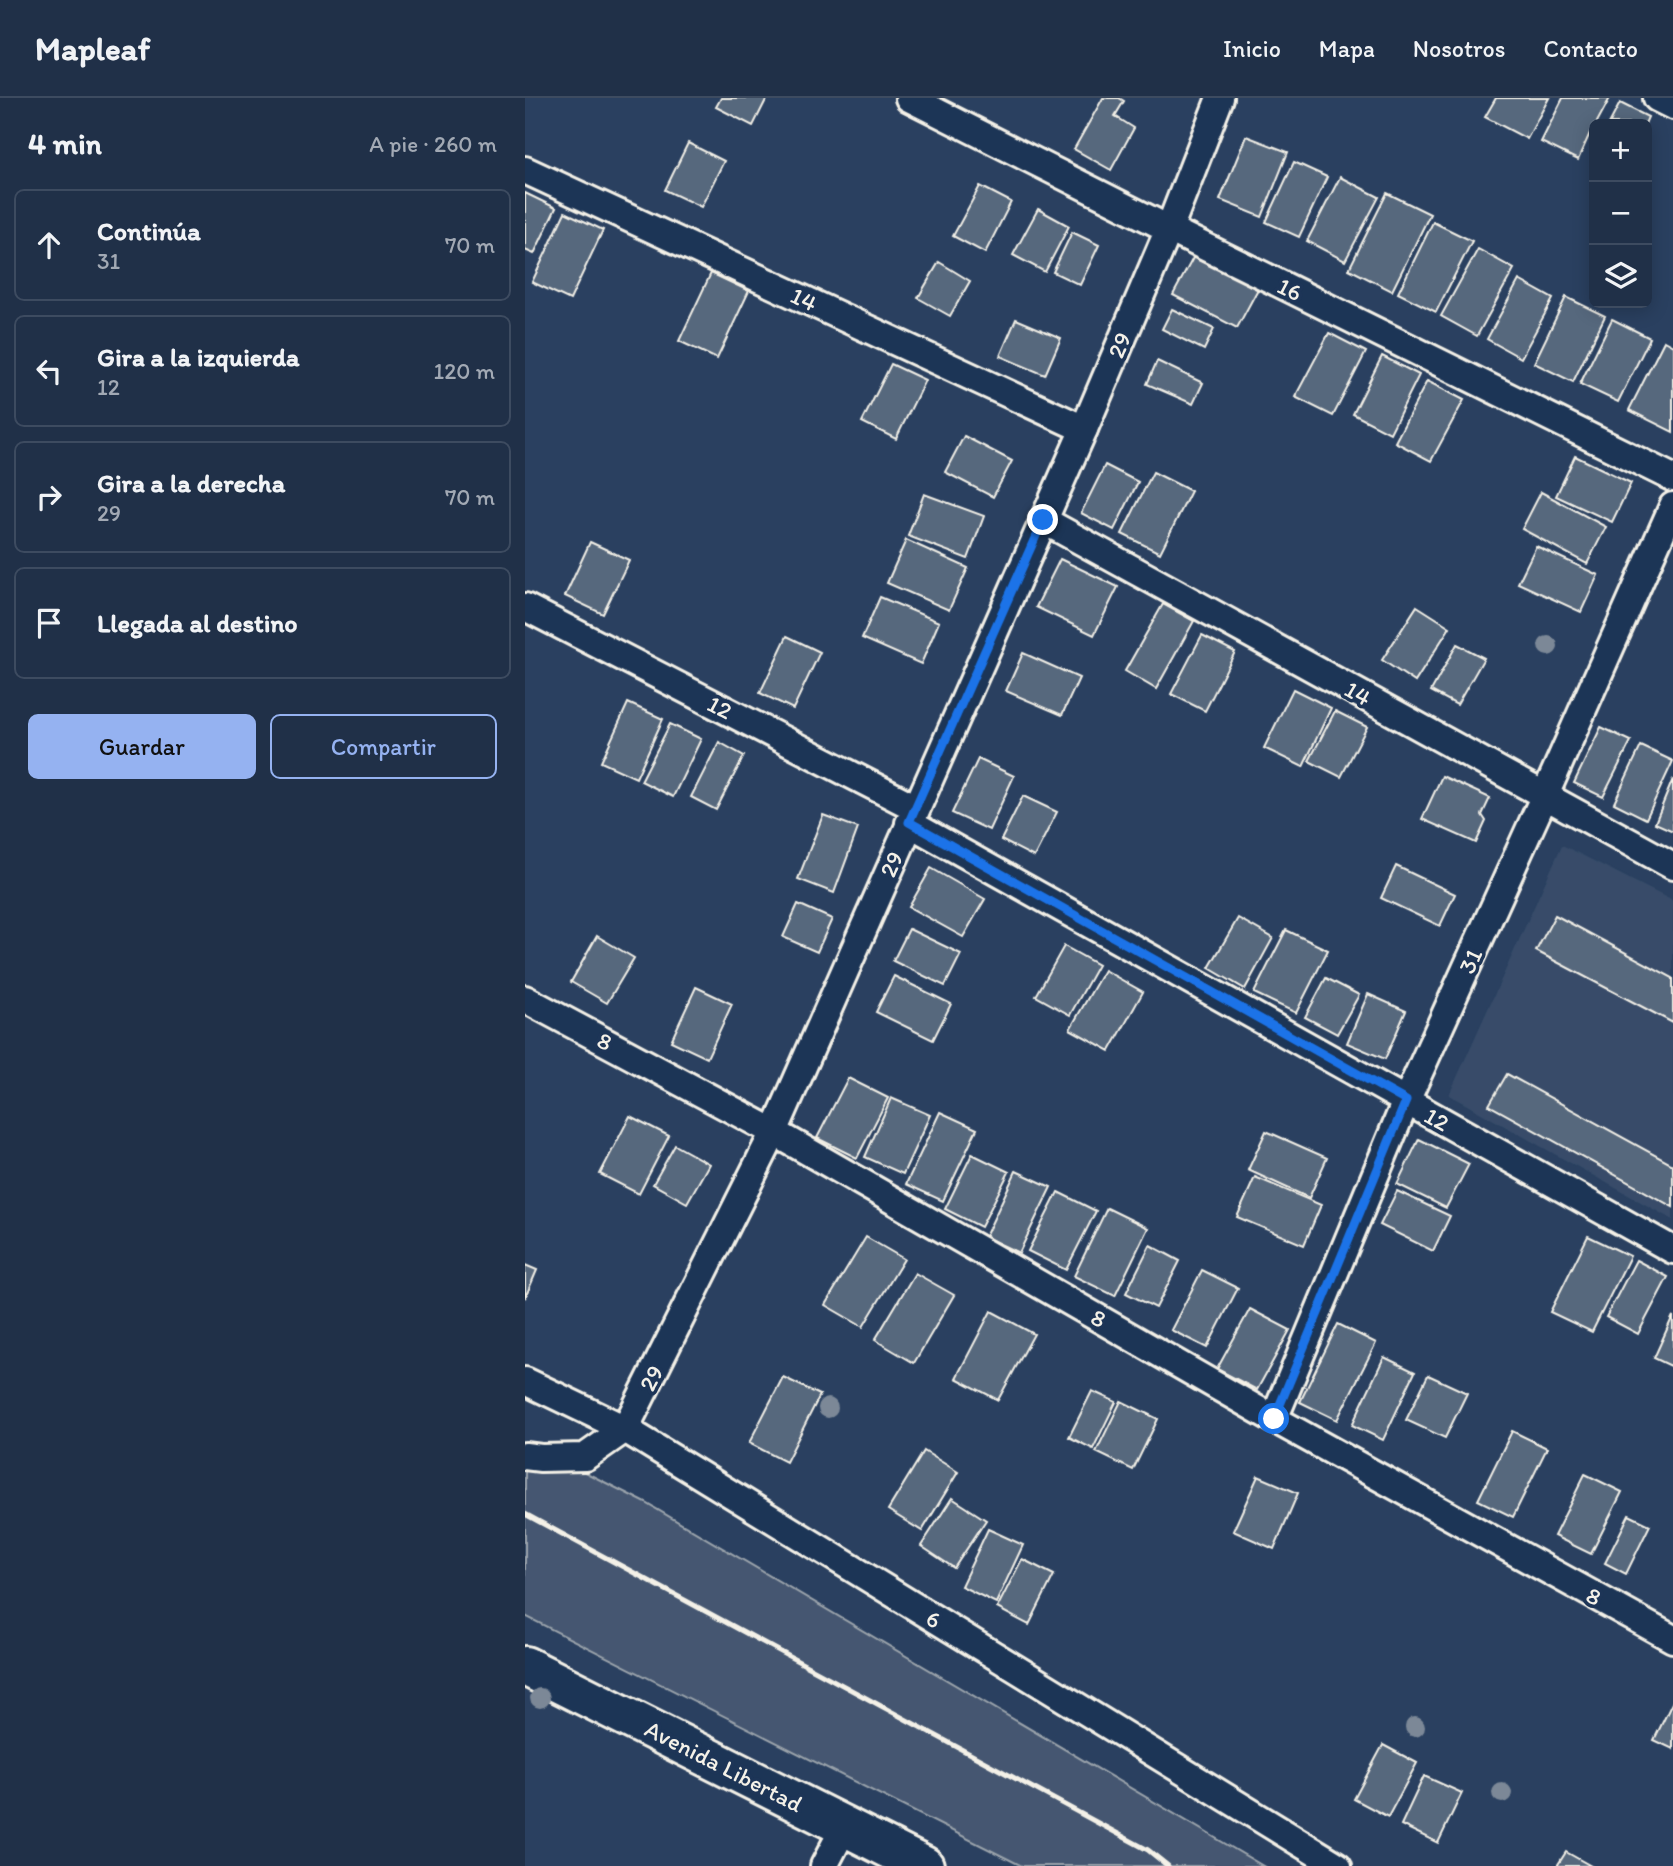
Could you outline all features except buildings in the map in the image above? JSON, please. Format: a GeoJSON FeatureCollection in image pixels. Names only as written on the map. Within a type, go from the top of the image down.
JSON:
{"type":"FeatureCollection","features":[{"type":"Feature","properties":{"kind":"main road","name":"Avenida Libertad"},"geometry":{"type":"LineString","coordinates":[[525,1666],[924,1866]]}},
{"type":"Feature","properties":{"kind":"street","name":"16"},"geometry":{"type":"LineString","coordinates":[[909,98],[1673,478]]}},
{"type":"Feature","properties":{"kind":"street","name":"29"},"geometry":{"type":"LineString","coordinates":[[625,1429],[774,1132],[1084,429],[1169,229],[1220,98]]}},
{"type":"Feature","properties":{"kind":"street"},"geometry":{"type":"LineString","coordinates":[[1657,98],[1673,106]]}},
{"type":"Feature","properties":{"kind":"street","name":"14"},"geometry":{"type":"LineString","coordinates":[[525,170],[1084,429]]}},
{"type":"Feature","properties":{"kind":"street","name":"31"},"geometry":{"type":"LineString","coordinates":[[1274,1419],[1406,1101],[1673,506]]}},
{"type":"Feature","properties":{"kind":"street","name":"14"},"geometry":{"type":"LineString","coordinates":[[1043,520],[1673,866]]}},
{"type":"Feature","properties":{"kind":"street","name":"12"},"geometry":{"type":"LineString","coordinates":[[525,607],[912,815],[1406,1101],[1673,1250]]}},
{"type":"Feature","properties":{"kind":"street","name":"8"},"geometry":{"type":"LineString","coordinates":[[525,999],[774,1132],[1274,1419],[1673,1639]]}},
{"type":"Feature","properties":{"kind":"street","name":"6"},"geometry":{"type":"LineString","coordinates":[[525,1381],[625,1429],[1338,1866]]}},
{"type":"Feature","properties":{"kind":"street"},"geometry":{"type":"LineString","coordinates":[[525,1456],[585,1457],[625,1429]]}},
{"type":"Feature","properties":{"kind":"street"},"geometry":{"type":"LineString","coordinates":[[824,1866],[845,1826]]}},
{"type":"Feature","properties":{"kind":"shaded area"},"geometry":{"type":"Polygon","coordinates":[[[1562,845],[1673,901],[1673,1220],[1449,1095],[1562,845]]]}},
{"type":"Feature","properties":{"kind":"shaded area"},"geometry":{"type":"Polygon","coordinates":[[[525,1442],[646,1503],[1263,1866],[1022,1866],[525,1616],[525,1442]]]}},
{"type":"Feature","properties":{"kind":"railway"},"geometry":{"type":"LineString","coordinates":[[525,1514],[1148,1850],[1168,1866]]}},
{"type":"Feature","properties":{"kind":"route"},"geometry":{"type":"LineString","coordinates":[[1043,520],[909,822],[1406,1101],[1274,1419]]}}]}
